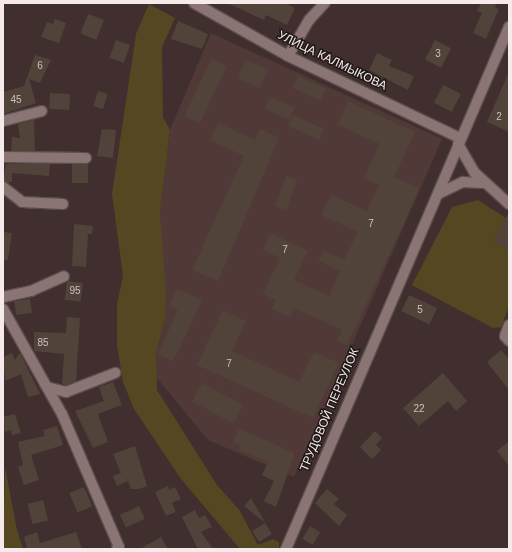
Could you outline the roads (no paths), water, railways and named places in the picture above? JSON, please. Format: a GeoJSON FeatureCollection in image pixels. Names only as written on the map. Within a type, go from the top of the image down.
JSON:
{"type":"FeatureCollection","features":[{"type":"Feature","properties":{"kind":"street","name":"УЛИЦА КАЛМЫКОВА"},"geometry":{"type":"LineString","coordinates":[[194,3],[288,56],[459,141]]}},
{"type":"Feature","properties":{"kind":"street"},"geometry":{"type":"LineString","coordinates":[[288,56],[309,20],[325,3]]}},
{"type":"Feature","properties":{"kind":"street","name":"ТРУДОВОЙ ПЕРЕУЛОК"},"geometry":{"type":"LineString","coordinates":[[286,549],[509,27]]}},
{"type":"Feature","properties":{"kind":"street"},"geometry":{"type":"LineString","coordinates":[[3,122],[42,110]]}},
{"type":"Feature","properties":{"kind":"street"},"geometry":{"type":"LineString","coordinates":[[459,141],[483,182],[509,204]]}},
{"type":"Feature","properties":{"kind":"street"},"geometry":{"type":"LineString","coordinates":[[3,157],[86,158]]}},
{"type":"Feature","properties":{"kind":"street"},"geometry":{"type":"LineString","coordinates":[[438,194],[463,182],[483,182]]}},
{"type":"Feature","properties":{"kind":"street"},"geometry":{"type":"LineString","coordinates":[[3,187],[22,202],[63,204]]}},
{"type":"Feature","properties":{"kind":"street"},"geometry":{"type":"LineString","coordinates":[[3,297],[31,291],[64,276]]}},
{"type":"Feature","properties":{"kind":"street"},"geometry":{"type":"LineString","coordinates":[[3,309],[62,414],[119,548]]}},
{"type":"Feature","properties":{"kind":"street"},"geometry":{"type":"LineString","coordinates":[[509,325],[505,336],[509,340]]}},
{"type":"Feature","properties":{"kind":"street"},"geometry":{"type":"LineString","coordinates":[[47,387],[66,392],[115,373]]}}]}
